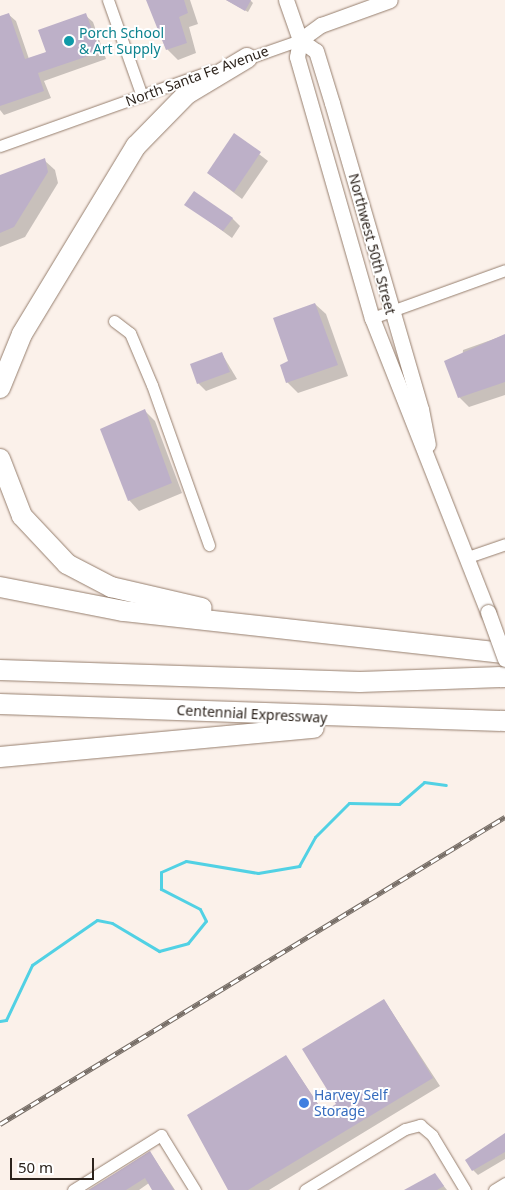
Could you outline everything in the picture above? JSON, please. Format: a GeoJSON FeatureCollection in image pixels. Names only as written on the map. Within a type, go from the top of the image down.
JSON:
{"type":"FeatureCollection","features":[{"type":"Feature","properties":{"kind":"highway"},"geometry":{"type":"LineString","coordinates":[[0,388],[22,334],[136,146],[187,94],[247,58]]}},
{"type":"Feature","properties":{"kind":"highway"},"geometry":{"type":"LineString","coordinates":[[0,459],[9,490],[28,524],[54,554],[86,576],[151,598],[359,637]]}},
{"type":"Feature","properties":{"kind":"highway"},"geometry":{"type":"LineString","coordinates":[[0,587],[123,611],[505,653]]}},
{"type":"Feature","properties":{"kind":"highway"},"geometry":{"type":"LineString","coordinates":[[0,670],[360,682],[505,677]]}},
{"type":"Feature","properties":{"kind":"highway","name":"Centennial Expressway"},"geometry":{"type":"LineString","coordinates":[[0,704],[400,720],[505,722]]}},
{"type":"Feature","properties":{"kind":"highway"},"geometry":{"type":"LineString","coordinates":[[0,757],[400,720]]}},
{"type":"Feature","properties":{"kind":"main road","name":"Northwest 50th Street"},"geometry":{"type":"LineString","coordinates":[[286,0],[300,40],[318,58],[390,312],[421,409],[430,458]]}},
{"type":"Feature","properties":{"kind":"main road","name":"North Santa Fe Avenue"},"geometry":{"type":"LineString","coordinates":[[300,40],[321,25],[390,0]]}},
{"type":"Feature","properties":{"kind":"main road","name":"Northwest 50th Street"},"geometry":{"type":"LineString","coordinates":[[300,40],[297,57],[372,318],[407,414],[430,458],[505,660]]}},
{"type":"Feature","properties":{"kind":"street"},"geometry":{"type":"LineString","coordinates":[[108,0],[142,96]]}},
{"type":"Feature","properties":{"kind":"street","name":"North Santa Fe Avenue"},"geometry":{"type":"LineString","coordinates":[[0,146],[300,40]]}},
{"type":"Feature","properties":{"kind":"street"},"geometry":{"type":"LineString","coordinates":[[372,318],[505,270]]}},
{"type":"Feature","properties":{"kind":"street"},"geometry":{"type":"LineString","coordinates":[[114,321],[130,333],[148,376],[209,545]]}},
{"type":"Feature","properties":{"kind":"street"},"geometry":{"type":"LineString","coordinates":[[468,557],[505,544]]}},
{"type":"Feature","properties":{"kind":"street"},"geometry":{"type":"LineString","coordinates":[[305,1190],[412,1125],[432,1134],[465,1190]]}},
{"type":"Feature","properties":{"kind":"street"},"geometry":{"type":"LineString","coordinates":[[73,1190],[161,1135],[195,1190]]}},
{"type":"Feature","properties":{"kind":"street"},"geometry":{"type":"LineString","coordinates":[[494,1190],[505,1183]]}},
{"type":"Feature","properties":{"kind":"building"},"geometry":{"type":"Polygon","coordinates":[[[146,0],[184,0],[188,13],[179,17],[187,43],[166,50],[146,0]]]}},
{"type":"Feature","properties":{"kind":"building"},"geometry":{"type":"Polygon","coordinates":[[[226,0],[251,0],[245,11],[226,0]]]}},
{"type":"Feature","properties":{"kind":"building"},"geometry":{"type":"Polygon","coordinates":[[[9,13],[25,59],[46,52],[38,30],[86,13],[100,52],[38,73],[44,91],[0,106],[0,16],[9,13]]]}},
{"type":"Feature","properties":{"kind":"building"},"geometry":{"type":"Polygon","coordinates":[[[234,133],[261,152],[234,192],[207,173],[234,133]]]}},
{"type":"Feature","properties":{"kind":"building"},"geometry":{"type":"Polygon","coordinates":[[[45,158],[48,172],[14,227],[0,233],[0,175],[45,158]]]}},
{"type":"Feature","properties":{"kind":"building"},"geometry":{"type":"Polygon","coordinates":[[[194,191],[233,218],[223,231],[184,205],[194,191]]]}},
{"type":"Feature","properties":{"kind":"building"},"geometry":{"type":"Polygon","coordinates":[[[315,303],[338,365],[286,383],[280,365],[288,361],[273,318],[315,303]]]}},
{"type":"Feature","properties":{"kind":"building"},"geometry":{"type":"Polygon","coordinates":[[[505,334],[505,382],[458,398],[444,361],[505,334]]]}},
{"type":"Feature","properties":{"kind":"building"},"geometry":{"type":"Polygon","coordinates":[[[222,352],[230,372],[197,384],[190,364],[222,352]]]}},
{"type":"Feature","properties":{"kind":"building"},"geometry":{"type":"Polygon","coordinates":[[[145,409],[172,483],[128,501],[100,429],[145,409]]]}},
{"type":"Feature","properties":{"kind":"building"},"geometry":{"type":"Polygon","coordinates":[[[384,999],[433,1078],[248,1190],[228,1190],[187,1115],[286,1055],[323,1112],[336,1104],[302,1049],[384,999]]]}},
{"type":"Feature","properties":{"kind":"building"},"geometry":{"type":"Polygon","coordinates":[[[505,1133],[505,1152],[472,1171],[465,1160],[505,1133]]]}},
{"type":"Feature","properties":{"kind":"building"},"geometry":{"type":"Polygon","coordinates":[[[150,1151],[174,1190],[152,1190],[145,1178],[126,1190],[89,1190],[150,1151]]]}},
{"type":"Feature","properties":{"kind":"building"},"geometry":{"type":"Polygon","coordinates":[[[435,1173],[444,1186],[437,1190],[404,1190],[435,1173]]]}},
{"type":"Feature","properties":{"kind":"waterway"},"geometry":{"type":"LineString","coordinates":[[0,1021],[6,1020],[32,965],[97,920],[112,923],[159,951],[188,943],[206,921],[200,909],[161,889],[161,872],[186,861],[258,873],[299,866],[315,837],[349,803],[399,804],[424,782],[446,785]]}},
{"type":"Feature","properties":{"kind":"railway"},"geometry":{"type":"LineString","coordinates":[[0,1124],[505,817]]}},
{"type":"Feature","properties":{"kind":"place","name":"Porch School & Art Supply"},"geometry":{"type":"Point","coordinates":[69,41]}},
{"type":"Feature","properties":{"kind":"place","name":"Harvey Self Storage"},"geometry":{"type":"Point","coordinates":[304,1103]}}]}
